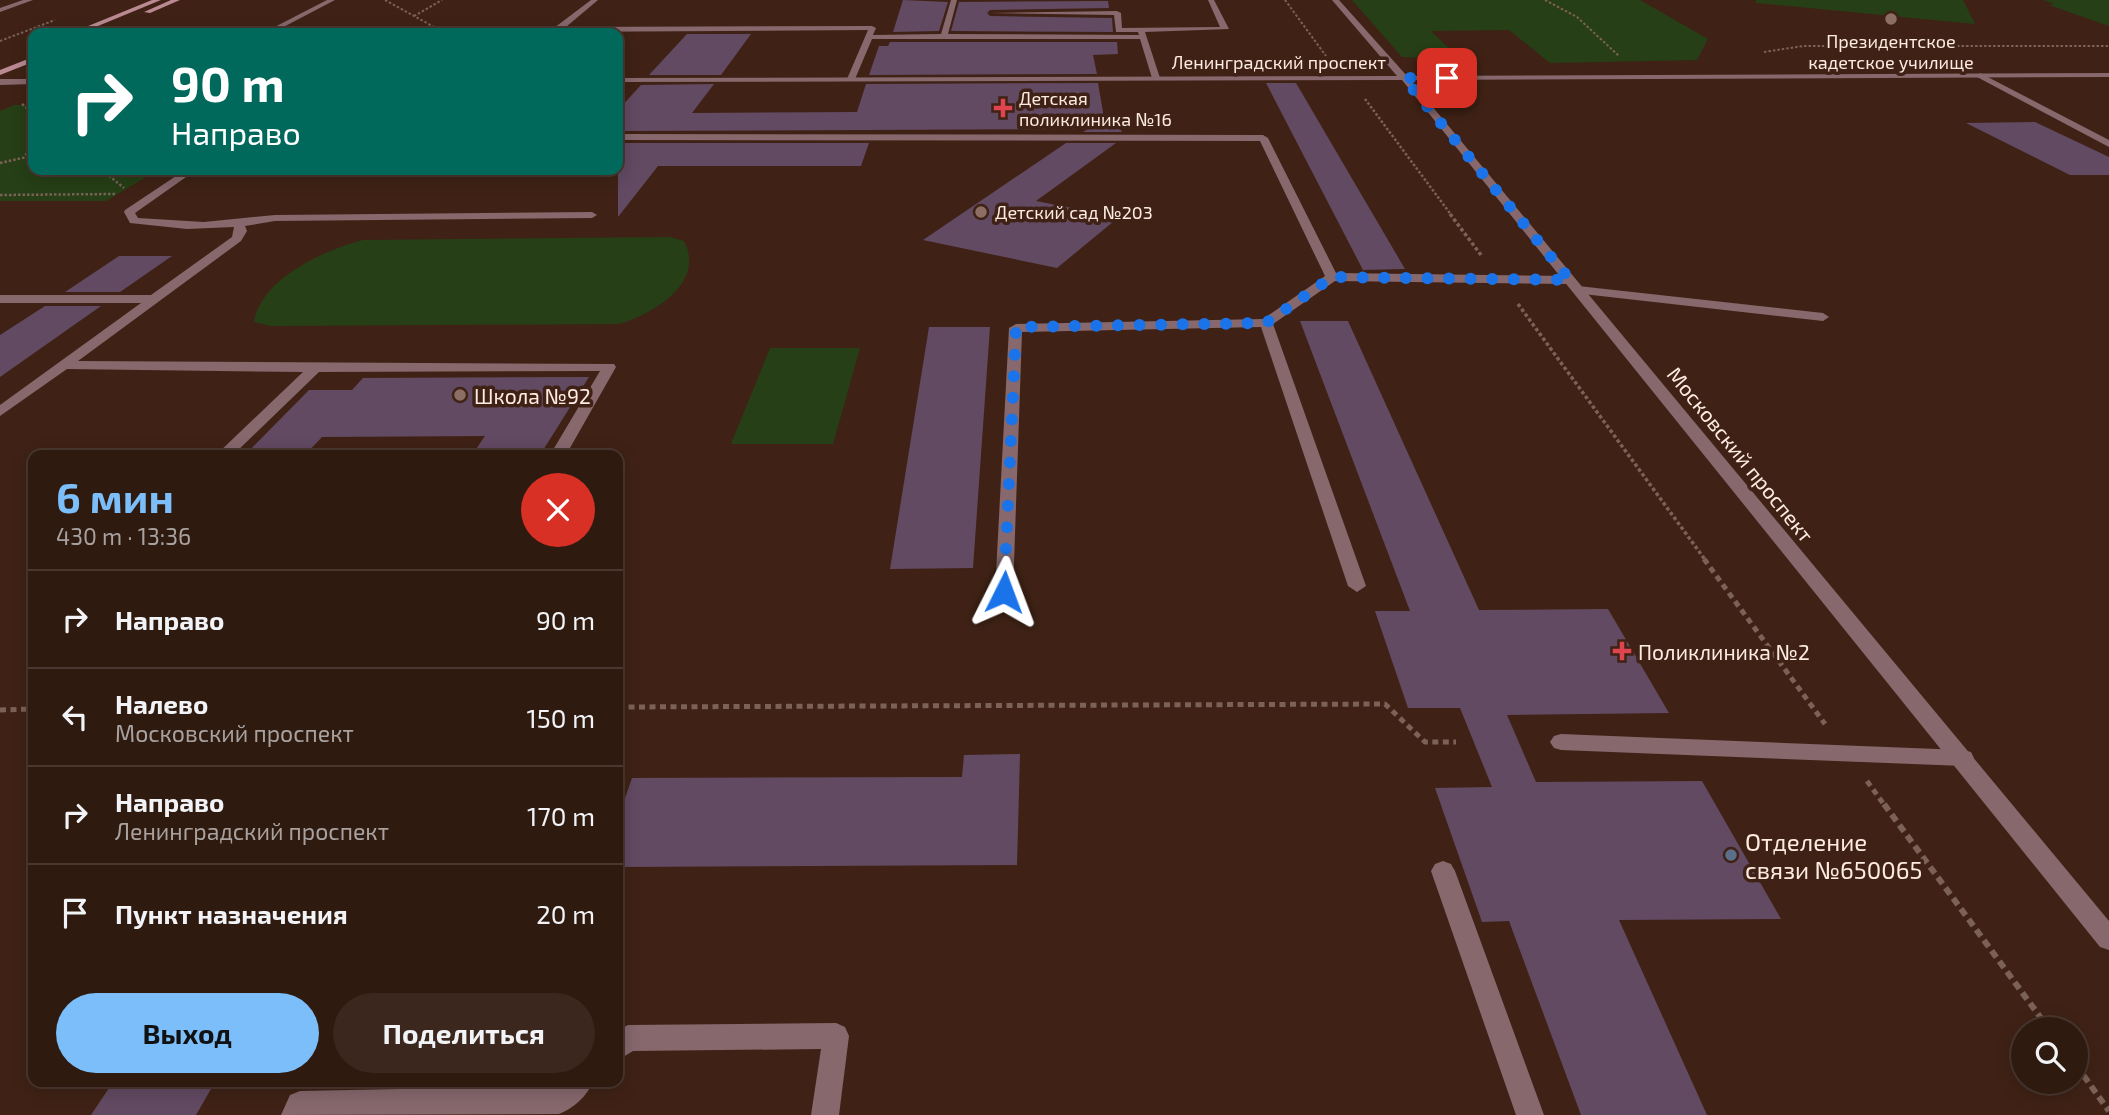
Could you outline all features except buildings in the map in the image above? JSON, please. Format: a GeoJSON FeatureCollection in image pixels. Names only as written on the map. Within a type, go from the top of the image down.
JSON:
{"type":"FeatureCollection","features":[{"type":"Feature","properties":{"kind":"main road"},"geometry":{"type":"LineString","coordinates":[[88,28],[158,0]]}},
{"type":"Feature","properties":{"kind":"main road"},"geometry":{"type":"LineString","coordinates":[[108,28],[177,0]]}},
{"type":"Feature","properties":{"kind":"main road"},"geometry":{"type":"LineString","coordinates":[[0,63],[28,52]]}},
{"type":"Feature","properties":{"kind":"main road"},"geometry":{"type":"LineString","coordinates":[[0,73],[28,61]]}},
{"type":"Feature","properties":{"kind":"street"},"geometry":{"type":"LineString","coordinates":[[0,10],[30,0]]}},
{"type":"Feature","properties":{"kind":"street"},"geometry":{"type":"LineString","coordinates":[[277,28],[332,0]]}},
{"type":"Feature","properties":{"kind":"street"},"geometry":{"type":"LineString","coordinates":[[560,28],[595,0]]}},
{"type":"Feature","properties":{"kind":"street"},"geometry":{"type":"LineString","coordinates":[[944,36],[954,0]]}},
{"type":"Feature","properties":{"kind":"street"},"geometry":{"type":"LineString","coordinates":[[869,37],[1142,34],[1224,29],[1211,0]]}},
{"type":"Feature","properties":{"kind":"street","name":"Московский проспект"},"geometry":{"type":"LineString","coordinates":[[1335,0],[1404,78],[2109,939]]}},
{"type":"Feature","properties":{"kind":"street"},"geometry":{"type":"LineString","coordinates":[[994,13],[1116,13],[1119,30],[1142,34]]}},
{"type":"Feature","properties":{"kind":"street"},"geometry":{"type":"LineString","coordinates":[[623,30],[872,28],[851,79]]}},
{"type":"Feature","properties":{"kind":"street"},"geometry":{"type":"LineString","coordinates":[[1142,34],[1156,78]]}},
{"type":"Feature","properties":{"kind":"street"},"geometry":{"type":"LineString","coordinates":[[1980,75],[2109,144]]}},
{"type":"Feature","properties":{"kind":"street","name":"Ленинградский проспект"},"geometry":{"type":"LineString","coordinates":[[623,80],[2109,75]]}},
{"type":"Feature","properties":{"kind":"street"},"geometry":{"type":"LineString","coordinates":[[0,82],[28,82]]}},
{"type":"Feature","properties":{"kind":"street"},"geometry":{"type":"LineString","coordinates":[[623,137],[1263,138],[1332,277]]}},
{"type":"Feature","properties":{"kind":"street"},"geometry":{"type":"LineString","coordinates":[[184,175],[129,212],[134,221],[154,225],[239,225],[275,218],[592,215]]}},
{"type":"Feature","properties":{"kind":"street"},"geometry":{"type":"LineString","coordinates":[[0,412],[237,239],[241,231],[239,225]]}},
{"type":"Feature","properties":{"kind":"street"},"geometry":{"type":"LineString","coordinates":[[1004,592],[1016,327],[1266,323],[1332,277],[1498,278],[1574,285],[1823,317]]}},
{"type":"Feature","properties":{"kind":"street"},"geometry":{"type":"LineString","coordinates":[[0,299],[154,299]]}},
{"type":"Feature","properties":{"kind":"street"},"geometry":{"type":"LineString","coordinates":[[1266,323],[1357,586]]}},
{"type":"Feature","properties":{"kind":"street"},"geometry":{"type":"LineString","coordinates":[[65,365],[609,367],[561,450]]}},
{"type":"Feature","properties":{"kind":"street"},"geometry":{"type":"LineString","coordinates":[[229,450],[315,368]]}},
{"type":"Feature","properties":{"kind":"street"},"geometry":{"type":"LineString","coordinates":[[1561,742],[1963,758]]}},
{"type":"Feature","properties":{"kind":"street"},"geometry":{"type":"LineString","coordinates":[[1443,871],[1530,1115]]}},
{"type":"Feature","properties":{"kind":"street"},"geometry":{"type":"LineString","coordinates":[[623,1042],[628,1038],[836,1037],[825,1115]]}},
{"type":"Feature","properties":{"kind":"street"},"geometry":{"type":"LineString","coordinates":[[295,1115],[300,1105],[559,1100],[573,1087]]}},
{"type":"Feature","properties":{"kind":"path"},"geometry":{"type":"LineString","coordinates":[[384,0],[436,28]]}},
{"type":"Feature","properties":{"kind":"path"},"geometry":{"type":"LineString","coordinates":[[414,16],[442,0]]}},
{"type":"Feature","properties":{"kind":"path"},"geometry":{"type":"LineString","coordinates":[[1285,0],[1328,58]]}},
{"type":"Feature","properties":{"kind":"path"},"geometry":{"type":"LineString","coordinates":[[1545,0],[1577,17],[1627,63]]}},
{"type":"Feature","properties":{"kind":"path"},"geometry":{"type":"LineString","coordinates":[[1360,92],[2040,1017]]}},
{"type":"Feature","properties":{"kind":"path"},"geometry":{"type":"LineString","coordinates":[[0,163],[27,157],[28,152]]}},
{"type":"Feature","properties":{"kind":"path"},"geometry":{"type":"LineString","coordinates":[[0,195],[130,193]]}},
{"type":"Feature","properties":{"kind":"path"},"geometry":{"type":"LineString","coordinates":[[623,707],[1385,704],[1425,742],[1456,742]]}},
{"type":"Feature","properties":{"kind":"path"},"geometry":{"type":"LineString","coordinates":[[0,709],[28,709]]}},
{"type":"Feature","properties":{"kind":"path"},"geometry":{"type":"LineString","coordinates":[[2088,1082],[2109,1111]]}},
{"type":"Feature","properties":{"kind":"green space"},"geometry":{"type":"Polygon","coordinates":[[[1352,0],[1640,0],[1708,39],[1697,60],[1550,63],[1509,30],[1431,31],[1461,60],[1402,57],[1352,0]]]}},
{"type":"Feature","properties":{"kind":"green space"},"geometry":{"type":"Polygon","coordinates":[[[1756,0],[1963,0],[1975,24],[1756,3],[1756,0]]]}},
{"type":"Feature","properties":{"kind":"green space"},"geometry":{"type":"Polygon","coordinates":[[[2043,0],[2109,0],[2109,26],[2049,5],[2054,4],[2043,0]]]}},
{"type":"Feature","properties":{"kind":"green space"},"geometry":{"type":"Polygon","coordinates":[[[14,105],[28,105],[28,175],[150,175],[106,201],[0,201],[0,111],[14,105]]]}},
{"type":"Feature","properties":{"kind":"green space"},"geometry":{"type":"Polygon","coordinates":[[[670,237],[684,241],[689,256],[688,270],[682,283],[647,313],[619,324],[270,326],[254,322],[259,306],[282,279],[314,259],[363,240],[670,237]]]}},
{"type":"Feature","properties":{"kind":"green space"},"geometry":{"type":"Polygon","coordinates":[[[770,348],[860,348],[833,444],[731,444],[770,348]]]}},
{"type":"Feature","properties":{"kind":"place","name":"Президентское кадетское училище"},"geometry":{"type":"Point","coordinates":[1891,19]}},
{"type":"Feature","properties":{"kind":"place","name":"Детская поликлиника №16"},"geometry":{"type":"Point","coordinates":[1003,108]}},
{"type":"Feature","properties":{"kind":"place","name":"Детский сад №203"},"geometry":{"type":"Point","coordinates":[981,212]}},
{"type":"Feature","properties":{"kind":"place","name":"Школа №92"},"geometry":{"type":"Point","coordinates":[460,395]}},
{"type":"Feature","properties":{"kind":"place","name":"Поликлиника №2"},"geometry":{"type":"Point","coordinates":[1622,651]}},
{"type":"Feature","properties":{"kind":"place","name":"Отделение связи №650065"},"geometry":{"type":"Point","coordinates":[1731,855]}},
{"type":"Feature","properties":{"kind":"route"},"geometry":{"type":"LineString","coordinates":[[1004,592],[1016,327],[1266,323],[1332,277],[1570,280],[1404,78],[1447,78]]}}]}
